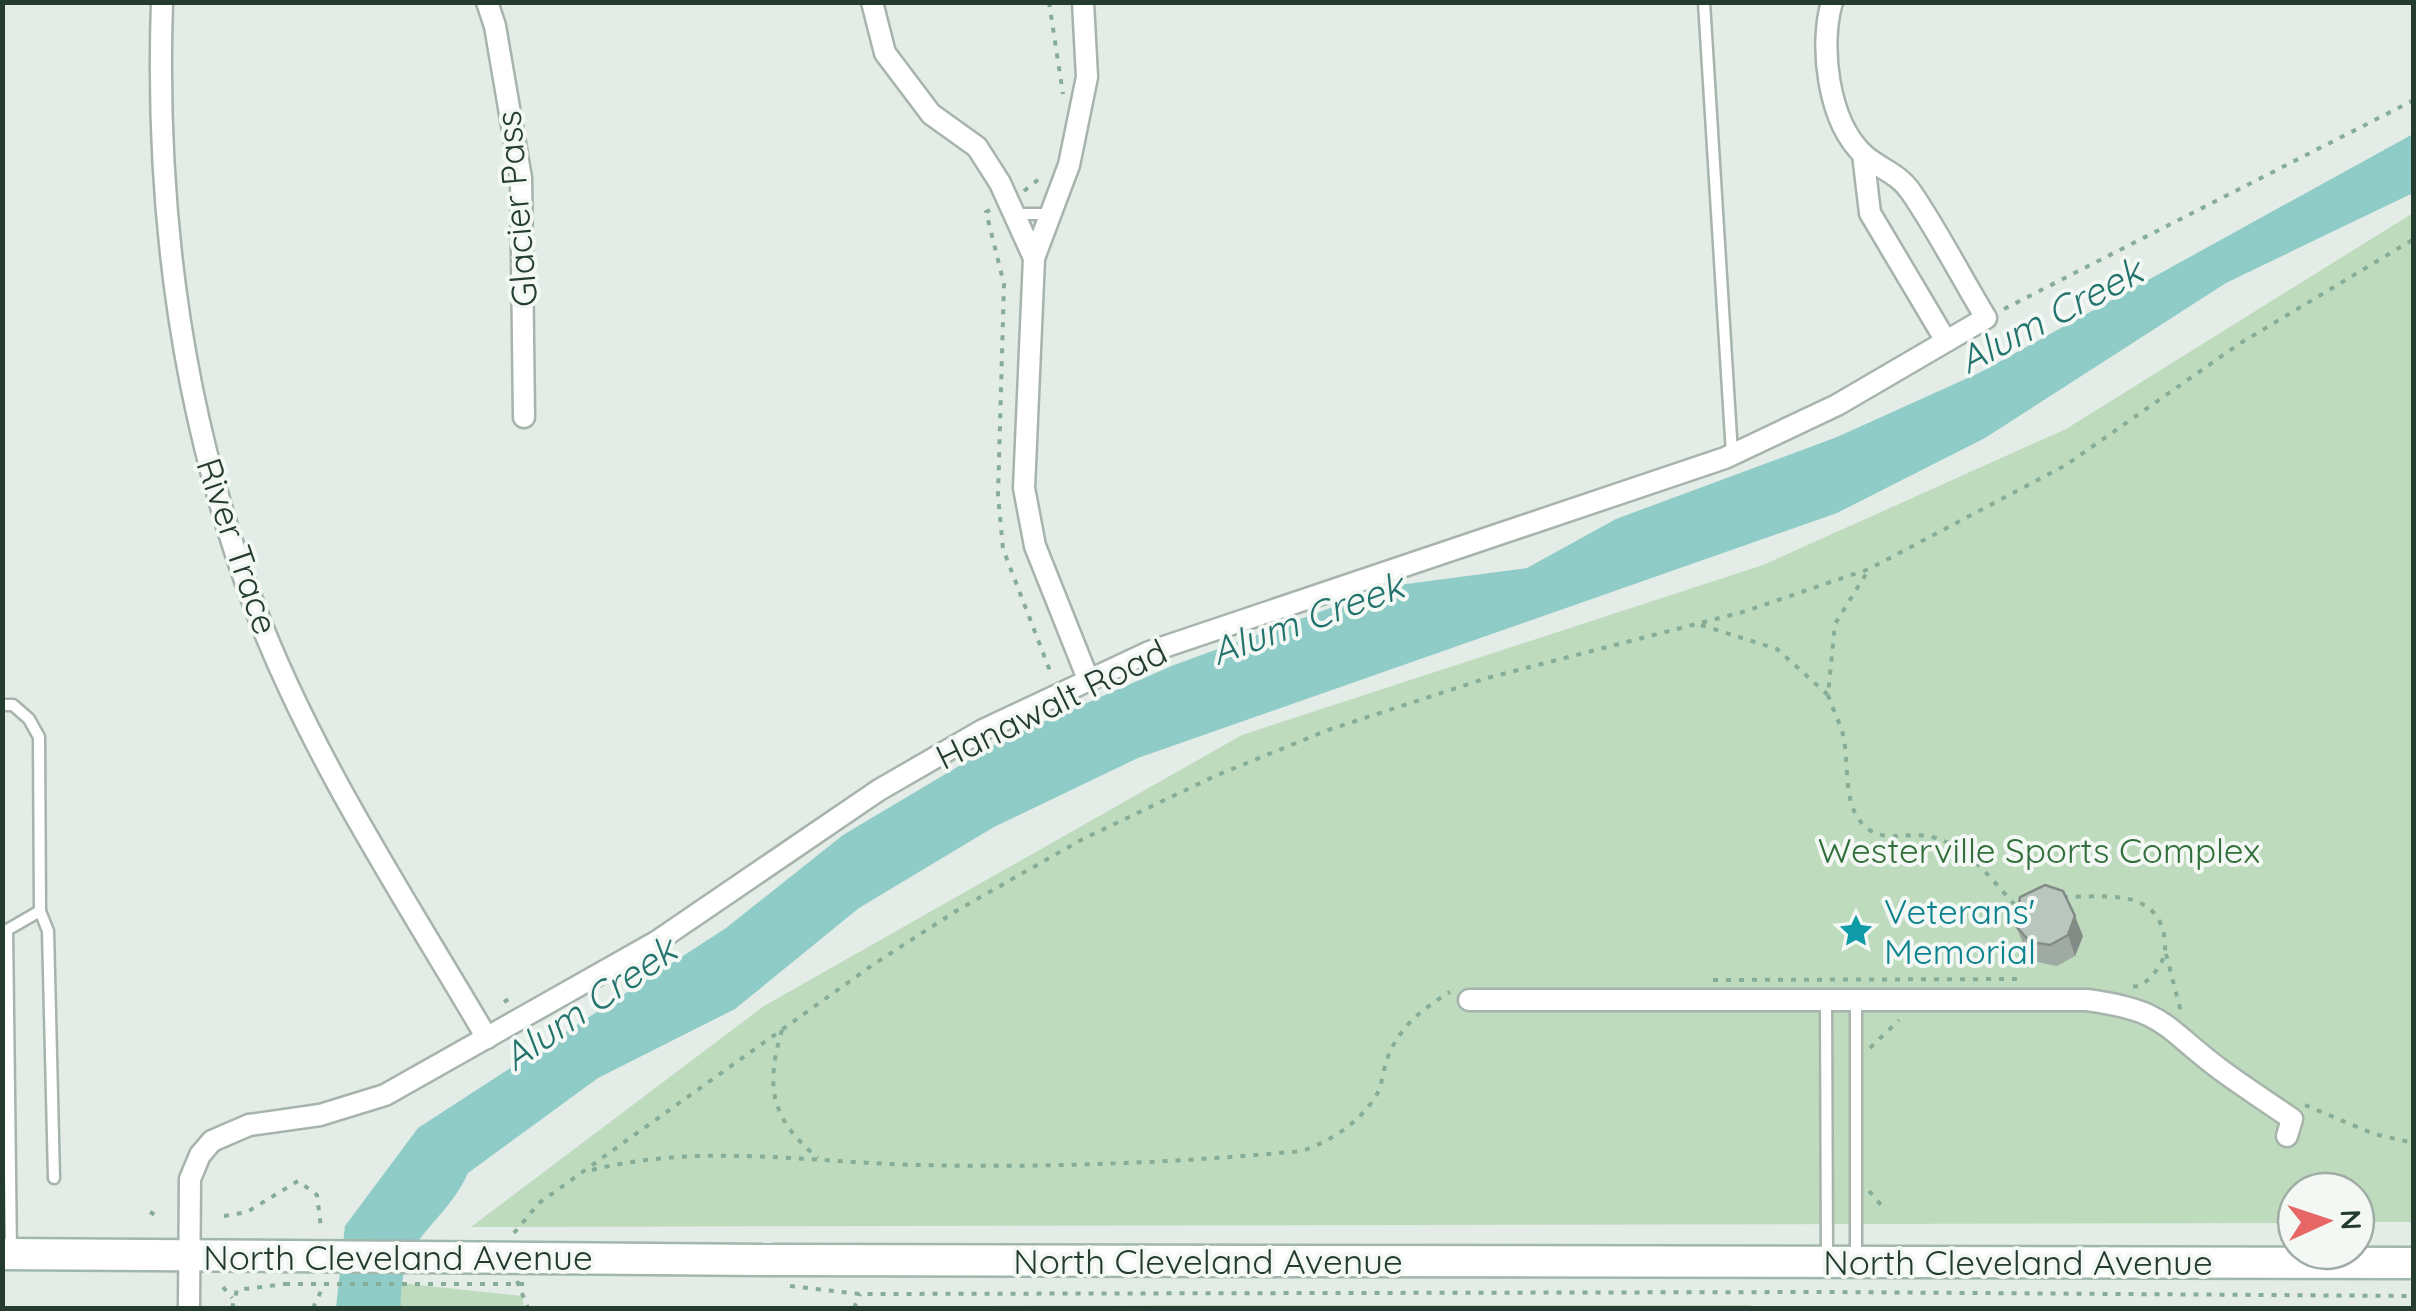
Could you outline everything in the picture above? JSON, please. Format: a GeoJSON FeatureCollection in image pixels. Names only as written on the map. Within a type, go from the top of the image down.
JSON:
{"type":"FeatureCollection","features":[{"type":"Feature","properties":{"kind":"main road","name":"North Cleveland Avenue"},"geometry":{"type":"LineString","coordinates":[[7,1254],[187,1255],[285,1270],[775,1272],[1841,1262],[2414,1263]]}},
{"type":"Feature","properties":{"kind":"street","name":"River Trace"},"geometry":{"type":"LineString","coordinates":[[162,2],[163,161],[175,306],[206,458],[254,606],[310,728],[486,1038]]}},
{"type":"Feature","properties":{"kind":"street","name":"Glacier Pass"},"geometry":{"type":"LineString","coordinates":[[487,2],[495,26],[521,178],[524,417]]}},
{"type":"Feature","properties":{"kind":"street"},"geometry":{"type":"LineString","coordinates":[[872,2],[885,53],[931,114],[976,147],[1034,258]]}},
{"type":"Feature","properties":{"kind":"street"},"geometry":{"type":"LineString","coordinates":[[1084,2],[1087,77],[1069,165],[1034,258],[1024,488],[1034,546],[1088,679]]}},
{"type":"Feature","properties":{"kind":"street"},"geometry":{"type":"LineString","coordinates":[[1832,2],[1824,54],[1830,85],[1863,154],[1870,213],[1946,341]]}},
{"type":"Feature","properties":{"kind":"street"},"geometry":{"type":"LineString","coordinates":[[1863,154],[1901,178],[1986,318]]}},
{"type":"Feature","properties":{"kind":"street","name":"Hanawalt Road"},"geometry":{"type":"LineString","coordinates":[[189,1308],[190,1179],[200,1155],[222,1134],[354,1107],[486,1038],[656,942],[879,790],[984,730],[1088,679],[1149,652],[1732,454],[1837,405],[1986,318]]}},
{"type":"Feature","properties":{"kind":"street"},"geometry":{"type":"LineString","coordinates":[[1465,994],[2086,1000],[2143,1010],[2174,1028],[2218,1068],[2292,1119],[2287,1136]]}},
{"type":"Feature","properties":{"kind":"lane"},"geometry":{"type":"LineString","coordinates":[[1704,2],[1732,454]]}},
{"type":"Feature","properties":{"kind":"lane"},"geometry":{"type":"LineString","coordinates":[[1014,214],[1051,214]]}},
{"type":"Feature","properties":{"kind":"lane"},"geometry":{"type":"LineString","coordinates":[[2,705],[14,705],[30,719],[39,737],[40,911],[48,931],[54,1178]]}},
{"type":"Feature","properties":{"kind":"lane"},"geometry":{"type":"LineString","coordinates":[[7,1254],[5,930],[40,911]]}},
{"type":"Feature","properties":{"kind":"lane"},"geometry":{"type":"LineString","coordinates":[[1826,1000],[1841,1262]]}},
{"type":"Feature","properties":{"kind":"lane"},"geometry":{"type":"LineString","coordinates":[[1841,1262],[1856,1000]]}},
{"type":"Feature","properties":{"kind":"path"},"geometry":{"type":"LineString","coordinates":[[1048,2],[1062,104]]}},
{"type":"Feature","properties":{"kind":"path"},"geometry":{"type":"LineString","coordinates":[[1986,318],[2414,100]]}},
{"type":"Feature","properties":{"kind":"path"},"geometry":{"type":"LineString","coordinates":[[1025,190],[1044,177],[1050,161]]}},
{"type":"Feature","properties":{"kind":"path"},"geometry":{"type":"LineString","coordinates":[[512,1243],[514,1231],[539,1203],[782,1030],[956,911],[1082,840],[1215,776],[1328,730],[1487,678],[1696,624],[1870,569],[2066,465],[2239,344],[2414,239]]}},
{"type":"Feature","properties":{"kind":"path"},"geometry":{"type":"LineString","coordinates":[[2056,273],[2064,280]]}},
{"type":"Feature","properties":{"kind":"path"},"geometry":{"type":"LineString","coordinates":[[1870,569],[1835,624],[1828,696],[1842,733],[1852,806],[1861,822],[1875,834],[1894,839],[1928,836],[1948,842],[1977,862],[2020,910]]}},
{"type":"Feature","properties":{"kind":"path"},"geometry":{"type":"LineString","coordinates":[[1696,624],[1776,649],[1828,696]]}},
{"type":"Feature","properties":{"kind":"path"},"geometry":{"type":"LineString","coordinates":[[2062,897],[2138,900],[2158,916],[2173,994],[2182,1017],[2171,1010]]}},
{"type":"Feature","properties":{"kind":"path"},"geometry":{"type":"LineString","coordinates":[[2147,996],[2121,988],[2141,986],[2162,964],[2166,949]]}},
{"type":"Feature","properties":{"kind":"path"},"geometry":{"type":"LineString","coordinates":[[1867,1051],[1899,1021],[1899,978]]}},
{"type":"Feature","properties":{"kind":"path"},"geometry":{"type":"LineString","coordinates":[[587,1171],[702,1152],[1040,1167],[1302,1152],[1326,1142],[1354,1122],[1377,1094],[1388,1056],[1422,1009],[1465,994]]}},
{"type":"Feature","properties":{"kind":"path"},"geometry":{"type":"LineString","coordinates":[[504,1002],[512,996]]}},
{"type":"Feature","properties":{"kind":"path"},"geometry":{"type":"LineString","coordinates":[[782,1030],[772,1074],[780,1116],[793,1138],[820,1160]]}},
{"type":"Feature","properties":{"kind":"path"},"geometry":{"type":"LineString","coordinates":[[2302,1103],[2374,1134],[2414,1143]]}},
{"type":"Feature","properties":{"kind":"path"},"geometry":{"type":"LineString","coordinates":[[224,1216],[247,1212],[298,1181],[317,1196],[321,1228]]}},
{"type":"Feature","properties":{"kind":"path"},"geometry":{"type":"LineString","coordinates":[[1868,1189],[1882,1206]]}},
{"type":"Feature","properties":{"kind":"path"},"geometry":{"type":"LineString","coordinates":[[232,1298],[244,1288],[285,1270]]}},
{"type":"Feature","properties":{"kind":"path"},"geometry":{"type":"LineString","coordinates":[[514,1271],[528,1308]]}},
{"type":"Feature","properties":{"kind":"path"},"geometry":{"type":"LineString","coordinates":[[775,1272],[860,1294],[2414,1296]]}},
{"type":"Feature","properties":{"kind":"path"},"geometry":{"type":"LineString","coordinates":[[223,1287],[232,1298],[232,1308]]}},
{"type":"Feature","properties":{"kind":"path"},"geometry":{"type":"LineString","coordinates":[[313,1308],[322,1288]]}},
{"type":"Feature","properties":{"kind":"path"},"geometry":{"type":"LineString","coordinates":[[854,1308],[860,1294]]}},
{"type":"Feature","properties":{"kind":"green space","name":"Westerville Sports Complex"},"geometry":{"type":"Polygon","coordinates":[[[2413,213],[2413,1222],[2376,1222],[2376,1171],[2276,1171],[2276,1223],[471,1227],[764,1006],[1242,735],[1763,565],[2066,429],[2413,213]]]}},
{"type":"Feature","properties":{"kind":"green space"},"geometry":{"type":"Polygon","coordinates":[[[400,1283],[522,1296],[524,1308],[401,1308],[400,1283]]]}},
{"type":"Feature","properties":{"kind":"green space"},"geometry":{"type":"Polygon","coordinates":[[[968,1305],[1751,1305],[1750,1308],[968,1305]]]}},
{"type":"Feature","properties":{"kind":"water","name":"Alum Creek"},"geometry":{"type":"Polygon","coordinates":[[[2413,134],[2413,193],[2226,283],[1985,438],[1837,513],[1138,758],[994,827],[859,908],[735,1009],[598,1078],[468,1173],[414,1248],[402,1283],[401,1308],[336,1308],[345,1226],[418,1128],[726,928],[843,835],[1006,738],[1174,665],[1391,586],[1527,568],[1616,519],[1837,437],[1981,372],[2413,134]]]}},
{"type":"Feature","properties":{"kind":"building"},"geometry":{"type":"Polygon","coordinates":[[[2045,885],[2063,891],[2075,916],[2068,935],[2050,945],[2030,942],[2016,926],[2020,897],[2045,885]]]}},
{"type":"Feature","properties":{"kind":"place","name":"Veterans' Memorial"},"geometry":{"type":"Point","coordinates":[1856,931]}}]}
